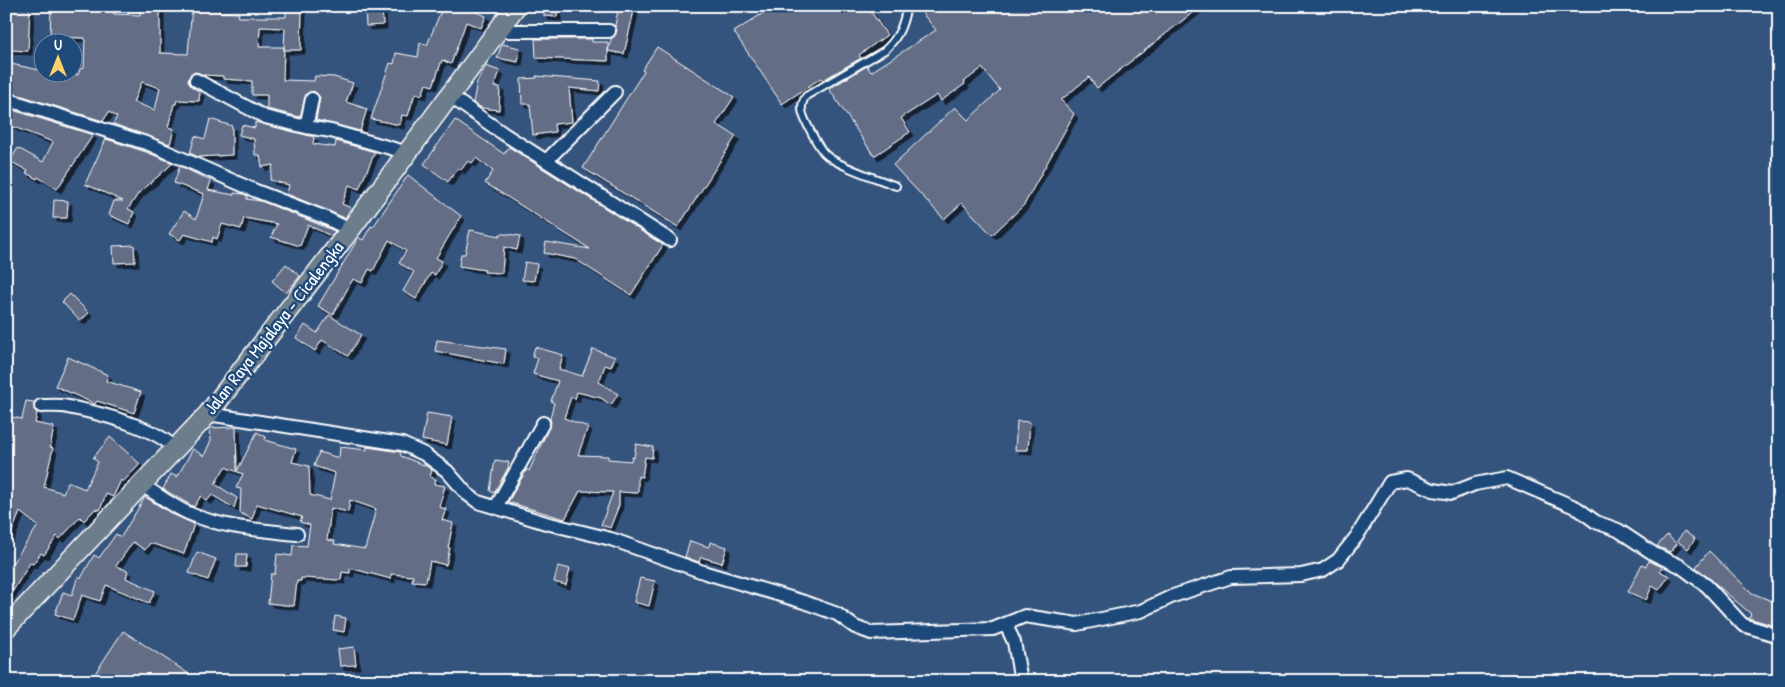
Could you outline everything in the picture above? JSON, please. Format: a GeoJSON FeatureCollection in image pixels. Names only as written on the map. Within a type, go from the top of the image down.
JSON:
{"type":"FeatureCollection","features":[{"type":"Feature","properties":{"kind":"main road","name":"Jalan Raya Majalaya - Cicalengka"},"geometry":{"type":"LineString","coordinates":[[6,628],[208,414],[350,230],[516,6]]}},
{"type":"Feature","properties":{"kind":"street"},"geometry":{"type":"LineString","coordinates":[[497,31],[609,31]]}},
{"type":"Feature","properties":{"kind":"street"},"geometry":{"type":"LineString","coordinates":[[196,80],[265,116],[306,127],[331,131],[408,153]]}},
{"type":"Feature","properties":{"kind":"street"},"geometry":{"type":"LineString","coordinates":[[546,161],[615,92]]}},
{"type":"Feature","properties":{"kind":"street"},"geometry":{"type":"LineString","coordinates":[[450,96],[546,161],[670,240]]}},
{"type":"Feature","properties":{"kind":"street"},"geometry":{"type":"LineString","coordinates":[[6,99],[149,144],[256,191],[324,217],[350,230]]}},
{"type":"Feature","properties":{"kind":"street"},"geometry":{"type":"LineString","coordinates":[[306,127],[312,99]]}},
{"type":"Feature","properties":{"kind":"street"},"geometry":{"type":"LineString","coordinates":[[41,406],[66,406],[100,414],[157,433],[175,449]]}},
{"type":"Feature","properties":{"kind":"street"},"geometry":{"type":"LineString","coordinates":[[208,414],[402,444],[424,454],[447,470],[467,494],[478,502],[546,522],[611,538],[706,573],[804,602],[837,614],[855,627],[871,633],[960,631],[1006,626],[1025,616],[1077,624],[1141,611],[1173,596],[1231,577],[1301,575],[1322,570],[1338,560],[1357,536],[1390,482],[1407,479],[1433,490],[1452,493],[1475,484],[1507,478],[1577,508],[1596,522],[1618,530],[1654,554],[1680,566],[1707,586],[1744,625],[1779,636]]}},
{"type":"Feature","properties":{"kind":"street"},"geometry":{"type":"LineString","coordinates":[[496,507],[543,424]]}},
{"type":"Feature","properties":{"kind":"street"},"geometry":{"type":"LineString","coordinates":[[142,485],[185,512],[201,518],[238,528],[297,534]]}},
{"type":"Feature","properties":{"kind":"street"},"geometry":{"type":"LineString","coordinates":[[1006,626],[1014,642],[1021,681]]}},
{"type":"Feature","properties":{"kind":"lane"},"geometry":{"type":"LineString","coordinates":[[896,186],[835,161],[825,154],[805,120],[802,102],[806,96],[885,50],[896,41],[902,30],[907,6]]}},
{"type":"Feature","properties":{"kind":"building"},"geometry":{"type":"Polygon","coordinates":[[[10,6],[30,8],[28,51],[9,50],[10,6]]]}},
{"type":"Feature","properties":{"kind":"building"},"geometry":{"type":"Polygon","coordinates":[[[64,6],[114,6],[114,14],[140,15],[139,6],[160,6],[160,53],[188,54],[192,6],[220,6],[219,12],[239,13],[238,17],[286,17],[286,6],[302,6],[301,50],[284,50],[285,28],[260,27],[259,47],[284,47],[283,80],[314,81],[315,76],[334,77],[353,83],[346,102],[367,109],[360,131],[316,120],[320,97],[314,91],[306,94],[300,117],[267,109],[267,95],[252,95],[252,81],[223,79],[223,76],[204,75],[196,72],[191,73],[188,81],[192,87],[200,92],[199,101],[177,100],[176,104],[174,104],[168,127],[174,129],[170,144],[113,124],[117,117],[109,112],[103,121],[6,91],[6,63],[32,68],[32,82],[82,82],[85,38],[82,38],[82,32],[50,32],[51,9],[64,9],[64,6]],[[142,82],[133,102],[155,110],[160,88],[142,82]]]}},
{"type":"Feature","properties":{"kind":"building"},"geometry":{"type":"Polygon","coordinates":[[[365,6],[382,6],[383,25],[366,26],[365,6]]]}},
{"type":"Feature","properties":{"kind":"building"},"geometry":{"type":"Polygon","coordinates":[[[443,6],[461,6],[486,16],[481,28],[466,22],[451,64],[442,60],[433,86],[426,84],[422,95],[415,93],[408,116],[402,115],[400,125],[371,119],[390,63],[394,64],[396,53],[418,57],[420,43],[427,45],[443,6]]]}},
{"type":"Feature","properties":{"kind":"building"},"geometry":{"type":"Polygon","coordinates":[[[544,6],[558,6],[557,17],[544,16],[544,6]]]}},
{"type":"Feature","properties":{"kind":"building"},"geometry":{"type":"Polygon","coordinates":[[[619,6],[635,6],[624,54],[608,51],[611,39],[617,31],[615,25],[619,6]]]}},
{"type":"Feature","properties":{"kind":"building"},"geometry":{"type":"Polygon","coordinates":[[[774,6],[867,6],[887,35],[859,55],[861,58],[823,80],[821,78],[782,104],[734,32],[774,6]]]}},
{"type":"Feature","properties":{"kind":"building"},"geometry":{"type":"Polygon","coordinates":[[[931,6],[1201,6],[1097,88],[1089,77],[1061,100],[1074,114],[1024,205],[992,235],[962,203],[944,219],[893,165],[955,107],[968,120],[1000,90],[982,68],[964,82],[965,84],[941,101],[937,95],[901,118],[910,132],[874,156],[829,89],[867,66],[871,72],[936,30],[922,13],[931,6]]]}},
{"type":"Feature","properties":{"kind":"building"},"geometry":{"type":"Polygon","coordinates":[[[535,39],[592,39],[592,42],[608,42],[608,61],[536,58],[535,39]]]}},
{"type":"Feature","properties":{"kind":"building"},"geometry":{"type":"Polygon","coordinates":[[[502,44],[520,48],[518,62],[497,58],[502,44]]]}},
{"type":"Feature","properties":{"kind":"building"},"geometry":{"type":"Polygon","coordinates":[[[657,47],[734,97],[716,124],[736,136],[678,227],[583,168],[657,47]]]}},
{"type":"Feature","properties":{"kind":"building"},"geometry":{"type":"Polygon","coordinates":[[[486,66],[500,71],[494,87],[500,87],[499,110],[482,108],[473,103],[477,82],[486,66]]]}},
{"type":"Feature","properties":{"kind":"building"},"geometry":{"type":"Polygon","coordinates":[[[536,76],[600,81],[599,91],[569,88],[572,122],[554,124],[555,132],[533,135],[530,104],[522,104],[521,79],[537,78],[536,76]]]}},
{"type":"Feature","properties":{"kind":"building"},"geometry":{"type":"Polygon","coordinates":[[[6,108],[93,135],[57,189],[38,177],[37,179],[26,173],[28,171],[10,161],[18,148],[43,162],[53,142],[6,124],[6,108]]]}},
{"type":"Feature","properties":{"kind":"building"},"geometry":{"type":"Polygon","coordinates":[[[210,119],[232,126],[232,155],[198,157],[190,153],[195,136],[205,139],[210,119]]]}},
{"type":"Feature","properties":{"kind":"building"},"geometry":{"type":"Polygon","coordinates":[[[455,120],[504,154],[509,147],[663,245],[631,295],[575,259],[544,253],[546,242],[590,249],[485,183],[493,171],[476,158],[472,163],[468,161],[461,170],[458,168],[448,182],[424,164],[455,120]]]}},
{"type":"Feature","properties":{"kind":"building"},"geometry":{"type":"Polygon","coordinates":[[[255,122],[314,137],[313,144],[335,147],[336,141],[375,152],[359,189],[349,185],[342,204],[351,208],[345,218],[287,194],[289,185],[270,180],[273,165],[262,167],[260,155],[255,155],[254,139],[239,135],[242,125],[255,128],[255,122]]]}},
{"type":"Feature","properties":{"kind":"building"},"geometry":{"type":"Polygon","coordinates":[[[106,139],[173,163],[138,194],[128,209],[134,212],[129,224],[109,215],[114,201],[123,201],[85,184],[106,139]]]}},
{"type":"Feature","properties":{"kind":"building"},"geometry":{"type":"Polygon","coordinates":[[[180,166],[211,181],[208,190],[234,195],[234,193],[244,194],[247,196],[247,199],[261,201],[335,231],[331,236],[308,225],[300,246],[271,237],[277,224],[244,218],[241,229],[222,224],[217,239],[213,237],[212,242],[184,234],[180,240],[169,234],[184,211],[196,219],[204,194],[174,183],[180,166]]]}},
{"type":"Feature","properties":{"kind":"building"},"geometry":{"type":"Polygon","coordinates":[[[408,175],[461,216],[436,258],[442,261],[435,275],[431,273],[416,299],[403,291],[414,272],[399,263],[406,251],[389,240],[373,271],[369,269],[362,283],[353,279],[333,315],[318,306],[358,237],[363,240],[408,175]]]}},
{"type":"Feature","properties":{"kind":"building"},"geometry":{"type":"Polygon","coordinates":[[[54,200],[68,201],[67,218],[53,218],[54,200]]]}},
{"type":"Feature","properties":{"kind":"building"},"geometry":{"type":"Polygon","coordinates":[[[470,230],[500,236],[500,234],[508,234],[520,236],[517,250],[504,247],[502,273],[484,272],[485,270],[459,266],[461,254],[465,254],[470,230]]]}},
{"type":"Feature","properties":{"kind":"building"},"geometry":{"type":"Polygon","coordinates":[[[134,245],[135,262],[114,263],[113,246],[134,245]]]}},
{"type":"Feature","properties":{"kind":"building"},"geometry":{"type":"Polygon","coordinates":[[[525,262],[537,264],[534,281],[522,280],[525,262]]]}},
{"type":"Feature","properties":{"kind":"building"},"geometry":{"type":"Polygon","coordinates":[[[286,264],[300,276],[286,293],[272,281],[286,264]]]}},
{"type":"Feature","properties":{"kind":"building"},"geometry":{"type":"Polygon","coordinates":[[[70,294],[89,313],[80,321],[62,302],[70,294]]]}},
{"type":"Feature","properties":{"kind":"building"},"geometry":{"type":"Polygon","coordinates":[[[329,315],[361,335],[348,356],[322,340],[315,351],[296,338],[305,325],[317,333],[329,315]]]}},
{"type":"Feature","properties":{"kind":"building"},"geometry":{"type":"Polygon","coordinates":[[[437,340],[506,349],[504,364],[435,351],[437,340]]]}},
{"type":"Feature","properties":{"kind":"building"},"geometry":{"type":"Polygon","coordinates":[[[535,347],[563,355],[559,369],[582,376],[593,349],[615,357],[611,367],[605,365],[599,382],[618,394],[611,405],[601,398],[577,392],[575,399],[571,397],[564,418],[588,427],[578,455],[608,456],[608,459],[631,461],[632,457],[634,458],[636,444],[653,447],[652,458],[645,457],[642,477],[638,476],[638,493],[619,492],[619,505],[610,528],[601,525],[613,492],[580,491],[565,519],[508,502],[527,469],[529,471],[551,423],[550,418],[554,403],[551,401],[558,381],[533,374],[538,358],[532,357],[535,347]]]}},
{"type":"Feature","properties":{"kind":"building"},"geometry":{"type":"Polygon","coordinates":[[[68,357],[108,375],[106,381],[141,392],[134,413],[97,401],[95,404],[55,386],[68,357]]]}},
{"type":"Feature","properties":{"kind":"building"},"geometry":{"type":"Polygon","coordinates":[[[26,401],[34,402],[34,410],[37,413],[35,423],[54,427],[50,447],[53,448],[44,487],[63,493],[68,482],[85,489],[98,462],[93,458],[110,437],[140,464],[123,482],[121,480],[113,497],[106,494],[100,510],[95,509],[84,521],[80,517],[60,539],[57,536],[44,555],[41,553],[33,564],[30,563],[6,602],[6,572],[38,526],[20,512],[6,546],[6,477],[9,466],[6,465],[6,416],[22,419],[26,401]]]}},
{"type":"Feature","properties":{"kind":"building"},"geometry":{"type":"Polygon","coordinates":[[[427,413],[452,417],[447,445],[422,440],[427,413]]]}},
{"type":"Feature","properties":{"kind":"building"},"geometry":{"type":"Polygon","coordinates":[[[1017,421],[1030,422],[1028,450],[1015,450],[1017,421]]]}},
{"type":"Feature","properties":{"kind":"building"},"geometry":{"type":"Polygon","coordinates":[[[236,427],[237,471],[257,432],[266,437],[265,440],[296,449],[292,462],[309,466],[310,495],[330,500],[335,473],[314,466],[319,452],[339,458],[340,447],[367,450],[367,447],[400,452],[401,456],[426,466],[432,470],[430,477],[436,479],[434,484],[445,486],[439,507],[446,509],[442,520],[453,523],[446,565],[430,561],[426,582],[412,581],[413,576],[391,574],[391,579],[350,568],[350,573],[342,572],[341,580],[301,578],[301,581],[297,581],[294,606],[268,603],[271,574],[275,574],[277,554],[292,556],[293,545],[307,546],[310,525],[300,522],[302,517],[257,504],[252,519],[240,513],[241,489],[236,488],[243,474],[225,467],[215,484],[237,498],[234,508],[212,495],[207,501],[201,496],[194,507],[163,489],[171,474],[177,477],[193,449],[204,456],[211,440],[210,428],[236,427]],[[350,500],[348,512],[331,508],[327,540],[335,541],[334,544],[365,549],[376,509],[350,500]]]}},
{"type":"Feature","properties":{"kind":"building"},"geometry":{"type":"Polygon","coordinates":[[[495,460],[509,462],[508,468],[494,493],[490,491],[495,460]]]}},
{"type":"Feature","properties":{"kind":"building"},"geometry":{"type":"Polygon","coordinates":[[[145,497],[172,514],[194,524],[184,554],[150,543],[145,550],[133,542],[116,566],[128,571],[126,578],[155,591],[149,603],[106,585],[100,601],[82,595],[73,620],[55,614],[63,592],[72,595],[78,576],[81,578],[94,555],[99,558],[116,534],[121,537],[145,497]]]}},
{"type":"Feature","properties":{"kind":"building"},"geometry":{"type":"Polygon","coordinates":[[[1684,531],[1695,539],[1688,549],[1677,541],[1684,531]]]}},
{"type":"Feature","properties":{"kind":"building"},"geometry":{"type":"Polygon","coordinates":[[[1667,535],[1677,544],[1670,552],[1657,546],[1667,535]]]}},
{"type":"Feature","properties":{"kind":"building"},"geometry":{"type":"Polygon","coordinates":[[[690,541],[709,547],[710,542],[727,547],[722,563],[701,557],[699,562],[685,557],[690,541]]]}},
{"type":"Feature","properties":{"kind":"building"},"geometry":{"type":"Polygon","coordinates":[[[1709,551],[1752,593],[1779,604],[1779,627],[1749,618],[1751,614],[1696,567],[1709,551]]]}},
{"type":"Feature","properties":{"kind":"building"},"geometry":{"type":"Polygon","coordinates":[[[197,552],[216,559],[208,580],[189,573],[197,552]]]}},
{"type":"Feature","properties":{"kind":"building"},"geometry":{"type":"Polygon","coordinates":[[[237,554],[247,554],[246,567],[236,567],[237,554]]]}},
{"type":"Feature","properties":{"kind":"building"},"geometry":{"type":"Polygon","coordinates":[[[1649,561],[1662,567],[1660,571],[1669,576],[1659,590],[1652,586],[1646,600],[1628,592],[1642,564],[1646,566],[1649,561]]]}},
{"type":"Feature","properties":{"kind":"building"},"geometry":{"type":"Polygon","coordinates":[[[558,566],[570,569],[566,585],[554,582],[558,566]]]}},
{"type":"Feature","properties":{"kind":"building"},"geometry":{"type":"Polygon","coordinates":[[[640,578],[655,581],[649,606],[634,602],[640,578]]]}},
{"type":"Feature","properties":{"kind":"building"},"geometry":{"type":"Polygon","coordinates":[[[335,616],[346,618],[344,632],[333,630],[335,616]]]}},
{"type":"Feature","properties":{"kind":"building"},"geometry":{"type":"Polygon","coordinates":[[[123,631],[200,681],[90,681],[123,631]]]}},
{"type":"Feature","properties":{"kind":"building"},"geometry":{"type":"Polygon","coordinates":[[[354,647],[356,665],[340,666],[338,649],[354,647]]]}}]}
